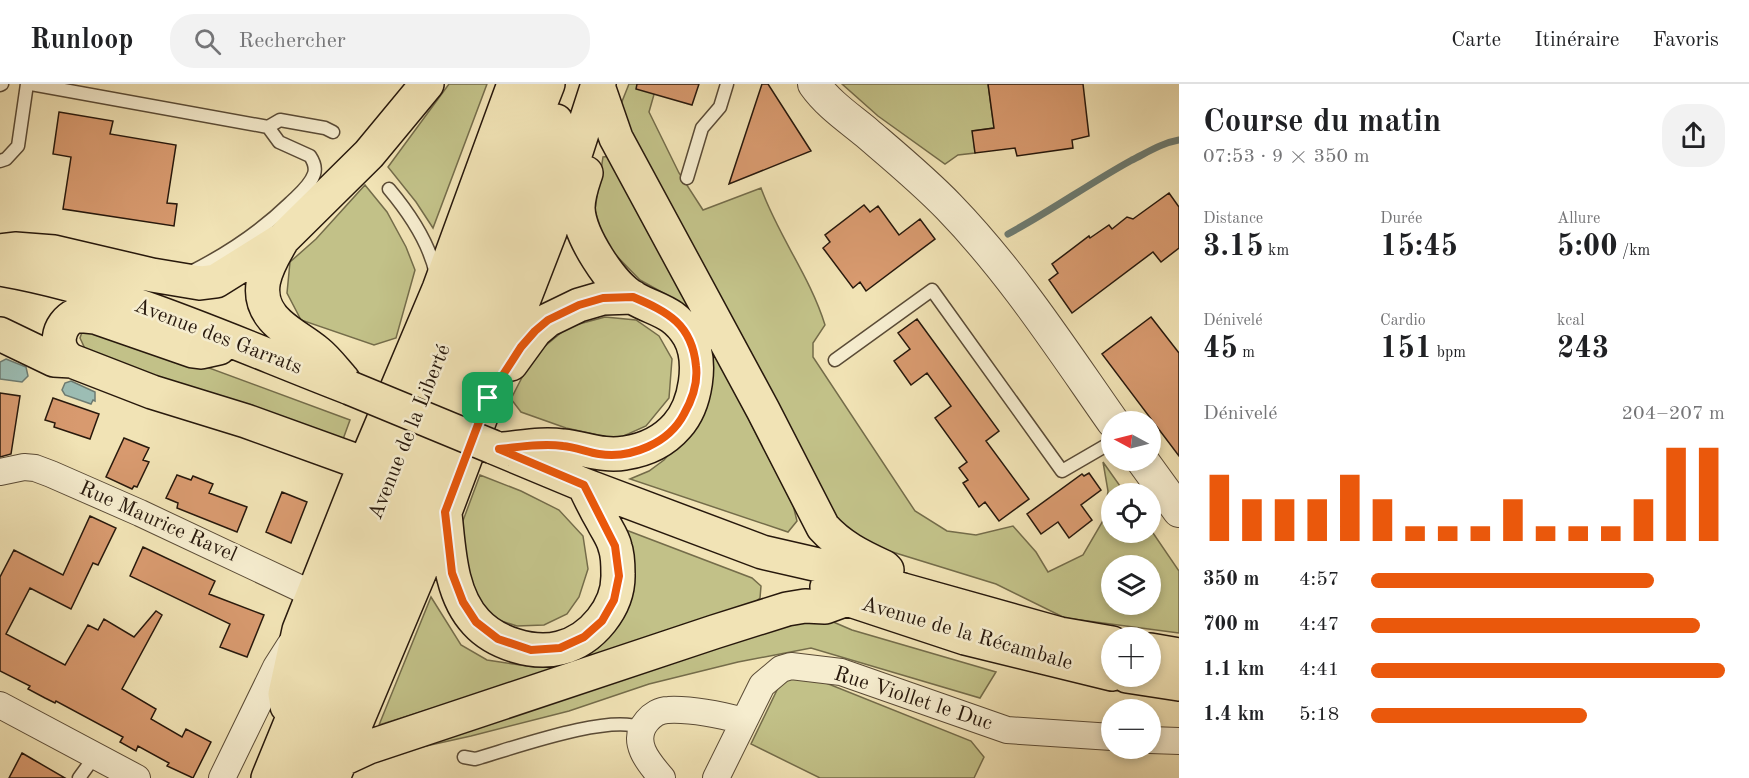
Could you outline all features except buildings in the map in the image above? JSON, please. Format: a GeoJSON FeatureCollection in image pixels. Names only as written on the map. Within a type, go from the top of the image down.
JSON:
{"type":"FeatureCollection","features":[{"type":"Feature","properties":{"kind":"main road"},"geometry":{"type":"LineString","coordinates":[[0,251],[15,249],[54,252],[152,275],[200,283],[216,282],[283,239],[369,154],[427,84]]}},
{"type":"Feature","properties":{"kind":"main road"},"geometry":{"type":"LineString","coordinates":[[290,724],[285,694],[299,630],[364,464],[439,289],[514,84]]}},
{"type":"Feature","properties":{"kind":"main road","name":"Avenue de la Liberté"},"geometry":{"type":"LineString","coordinates":[[268,778],[445,347],[548,84]]}},
{"type":"Feature","properties":{"kind":"main road"},"geometry":{"type":"LineString","coordinates":[[496,448],[564,446],[600,454],[624,454],[642,449],[661,440],[678,425],[693,392],[697,372],[695,352],[689,337],[678,322],[664,311],[633,297],[605,269],[593,252],[578,210],[598,89]]}},
{"type":"Feature","properties":{"kind":"main road"},"geometry":{"type":"LineString","coordinates":[[338,769],[445,512],[550,232],[598,89]]}},
{"type":"Feature","properties":{"kind":"main road"},"geometry":{"type":"LineString","coordinates":[[598,89],[616,138],[763,410],[823,527],[834,539],[853,552],[884,567],[903,590]]}},
{"type":"Feature","properties":{"kind":"main road","name":"Avenue de la Liberté"},"geometry":{"type":"LineString","coordinates":[[299,778],[335,698],[460,393],[557,117],[598,89]]}},
{"type":"Feature","properties":{"kind":"main road"},"geometry":{"type":"LineString","coordinates":[[283,239],[265,269],[262,284],[268,310],[279,324],[319,354],[350,388]]}},
{"type":"Feature","properties":{"kind":"main road","name":"Avenue des Garrats"},"geometry":{"type":"LineString","coordinates":[[0,269],[78,286],[122,300],[430,421]]}},
{"type":"Feature","properties":{"kind":"main road"},"geometry":{"type":"LineString","coordinates":[[488,398],[521,347],[548,320],[579,305],[603,298],[633,297]]}},
{"type":"Feature","properties":{"kind":"main road"},"geometry":{"type":"LineString","coordinates":[[235,344],[208,351],[193,351],[95,317],[76,315],[64,323],[59,339],[63,354],[72,361],[152,392],[246,421],[364,464]]}},
{"type":"Feature","properties":{"kind":"main road"},"geometry":{"type":"LineString","coordinates":[[0,334],[54,360],[72,361]]}},
{"type":"Feature","properties":{"kind":"main road","name":"Avenue de la Récambale"},"geometry":{"type":"LineString","coordinates":[[430,421],[584,485],[762,552],[836,569],[1060,634],[1101,641]]}},
{"type":"Feature","properties":{"kind":"main road"},"geometry":{"type":"LineString","coordinates":[[445,512],[452,573],[463,602],[476,622],[498,639],[531,650],[560,648],[584,637],[602,621],[614,600],[619,576],[615,546],[584,485]]}},
{"type":"Feature","properties":{"kind":"main road","name":"Avenue de la Récambale"},"geometry":{"type":"LineString","coordinates":[[762,552],[847,599],[965,638],[1101,671]]}},
{"type":"Feature","properties":{"kind":"main road"},"geometry":{"type":"LineString","coordinates":[[338,769],[369,747],[787,609],[806,606],[825,607],[847,599]]}},
{"type":"Feature","properties":{"kind":"main road"},"geometry":{"type":"LineString","coordinates":[[1161,652],[1179,655]]}},
{"type":"Feature","properties":{"kind":"main road"},"geometry":{"type":"LineString","coordinates":[[1161,681],[1179,684]]}},
{"type":"Feature","properties":{"kind":"street"},"geometry":{"type":"LineString","coordinates":[[813,84],[827,100],[884,147],[946,204],[978,237],[1021,292],[1105,411]]}},
{"type":"Feature","properties":{"kind":"street","name":"Rue Maurice Ravel"},"geometry":{"type":"LineString","coordinates":[[0,472],[24,467],[51,474],[312,594]]}},
{"type":"Feature","properties":{"kind":"street"},"geometry":{"type":"LineString","coordinates":[[1150,471],[1179,511]]}},
{"type":"Feature","properties":{"kind":"street"},"geometry":{"type":"LineString","coordinates":[[222,778],[276,667],[299,630]]}},
{"type":"Feature","properties":{"kind":"street","name":"Rue Viollet le Duc"},"geometry":{"type":"LineString","coordinates":[[716,778],[762,685],[781,669],[791,666],[841,672],[1007,730],[1101,736]]}},
{"type":"Feature","properties":{"kind":"street"},"geometry":{"type":"LineString","coordinates":[[0,705],[137,778]]}},
{"type":"Feature","properties":{"kind":"street"},"geometry":{"type":"LineString","coordinates":[[662,778],[646,759],[641,742],[641,728],[651,716],[666,710],[720,714],[743,721]]}},
{"type":"Feature","properties":{"kind":"street"},"geometry":{"type":"LineString","coordinates":[[1161,740],[1179,741]]}},
{"type":"Feature","properties":{"kind":"lane"},"geometry":{"type":"LineString","coordinates":[[0,161],[6,159],[18,146],[29,84],[268,127],[280,120],[325,128],[333,132]]}},
{"type":"Feature","properties":{"kind":"lane"},"geometry":{"type":"LineString","coordinates":[[687,178],[702,128],[720,107],[727,84]]}},
{"type":"Feature","properties":{"kind":"lane"},"geometry":{"type":"LineString","coordinates":[[174,278],[207,264],[265,227],[303,191],[313,178],[315,167],[310,156],[279,142],[268,127]]}},
{"type":"Feature","properties":{"kind":"lane"},"geometry":{"type":"LineString","coordinates":[[389,189],[406,210],[431,253],[439,289]]}},
{"type":"Feature","properties":{"kind":"lane"},"geometry":{"type":"LineString","coordinates":[[835,360],[932,290],[1062,471],[1101,448]]}},
{"type":"Feature","properties":{"kind":"lane"},"geometry":{"type":"LineString","coordinates":[[464,757],[475,759],[596,726],[621,724],[641,728]]}},
{"type":"Feature","properties":{"kind":"lane"},"geometry":{"type":"LineString","coordinates":[[79,778],[95,756]]}},
{"type":"Feature","properties":{"kind":"shaded area"},"geometry":{"type":"Polygon","coordinates":[[[449,84],[487,84],[433,228],[388,167],[449,84]]]}},
{"type":"Feature","properties":{"kind":"shaded area"},"geometry":{"type":"Polygon","coordinates":[[[629,84],[657,84],[649,112],[679,173],[703,210],[761,188],[776,223],[819,307],[825,325],[813,343],[813,357],[915,511],[947,531],[976,535],[1013,526],[1036,552],[1048,572],[1083,555],[1101,524],[1101,543],[1160,543],[1179,571],[1179,633],[1161,631],[1161,627],[1133,627],[1065,618],[996,584],[873,546],[847,530],[825,505],[617,114],[629,84]]]}},
{"type":"Feature","properties":{"kind":"shaded area"},"geometry":{"type":"Polygon","coordinates":[[[842,84],[988,84],[994,128],[973,131],[975,153],[958,155],[945,164],[878,116],[842,84]]]}},
{"type":"Feature","properties":{"kind":"shaded area"},"geometry":{"type":"Polygon","coordinates":[[[613,156],[793,505],[797,521],[788,532],[630,479],[649,471],[664,460],[703,416],[710,386],[676,300],[640,280],[605,244],[595,210],[603,157],[613,156]]]}},
{"type":"Feature","properties":{"kind":"shaded area"},"geometry":{"type":"Polygon","coordinates":[[[365,185],[387,212],[406,247],[415,270],[396,338],[374,345],[301,320],[287,293],[290,262],[316,239],[365,185]]]}},
{"type":"Feature","properties":{"kind":"shaded area"},"geometry":{"type":"Polygon","coordinates":[[[605,317],[636,320],[659,336],[672,359],[669,398],[646,426],[617,439],[566,428],[521,412],[511,399],[533,356],[568,327],[605,317]]]}},
{"type":"Feature","properties":{"kind":"shaded area"},"geometry":{"type":"Polygon","coordinates":[[[98,327],[350,420],[342,442],[87,353],[80,338],[82,332],[98,327]]]}},
{"type":"Feature","properties":{"kind":"shaded area"},"geometry":{"type":"Polygon","coordinates":[[[1105,471],[1109,471],[1118,483],[1107,483],[1105,471]]]}},
{"type":"Feature","properties":{"kind":"shaded area"},"geometry":{"type":"Polygon","coordinates":[[[480,475],[521,491],[559,510],[583,536],[588,569],[579,597],[567,614],[544,625],[517,626],[489,617],[469,583],[461,526],[480,475]]]}},
{"type":"Feature","properties":{"kind":"shaded area"},"geometry":{"type":"Polygon","coordinates":[[[626,530],[752,578],[761,586],[760,598],[746,610],[379,725],[431,597],[461,645],[487,660],[534,667],[552,667],[600,646],[622,614],[626,530]]]}},
{"type":"Feature","properties":{"kind":"shaded area"},"geometry":{"type":"Polygon","coordinates":[[[824,618],[852,630],[996,672],[980,698],[811,648],[738,662],[649,684],[569,711],[381,756],[792,621],[824,618]]]}},
{"type":"Feature","properties":{"kind":"shaded area"},"geometry":{"type":"Polygon","coordinates":[[[811,677],[971,741],[984,757],[974,778],[820,778],[751,744],[778,688],[788,679],[811,677]]]}},
{"type":"Feature","properties":{"kind":"water"},"geometry":{"type":"Polygon","coordinates":[[[6,359],[26,367],[28,376],[22,382],[0,379],[0,362],[6,359]]]}},
{"type":"Feature","properties":{"kind":"water"},"geometry":{"type":"Polygon","coordinates":[[[71,381],[95,392],[95,401],[93,400],[91,404],[65,395],[62,390],[65,383],[71,381]]]}},
{"type":"Feature","properties":{"kind":"waterway"},"geometry":{"type":"LineString","coordinates":[[1008,234],[1132,160],[1179,140]]}},
{"type":"Feature","properties":{"kind":"route"},"geometry":{"type":"LineString","coordinates":[[633,297],[664,311],[678,322],[689,337],[695,352],[697,372],[687,408],[678,425],[661,440],[624,454],[600,454],[564,446],[541,445],[499,449],[584,485],[615,546],[619,576],[614,600],[602,621],[584,637],[560,648],[531,650],[498,639],[476,622],[463,602],[452,573],[445,512],[488,398],[521,347],[535,331],[548,320],[563,312],[603,298],[633,297]]}}]}
